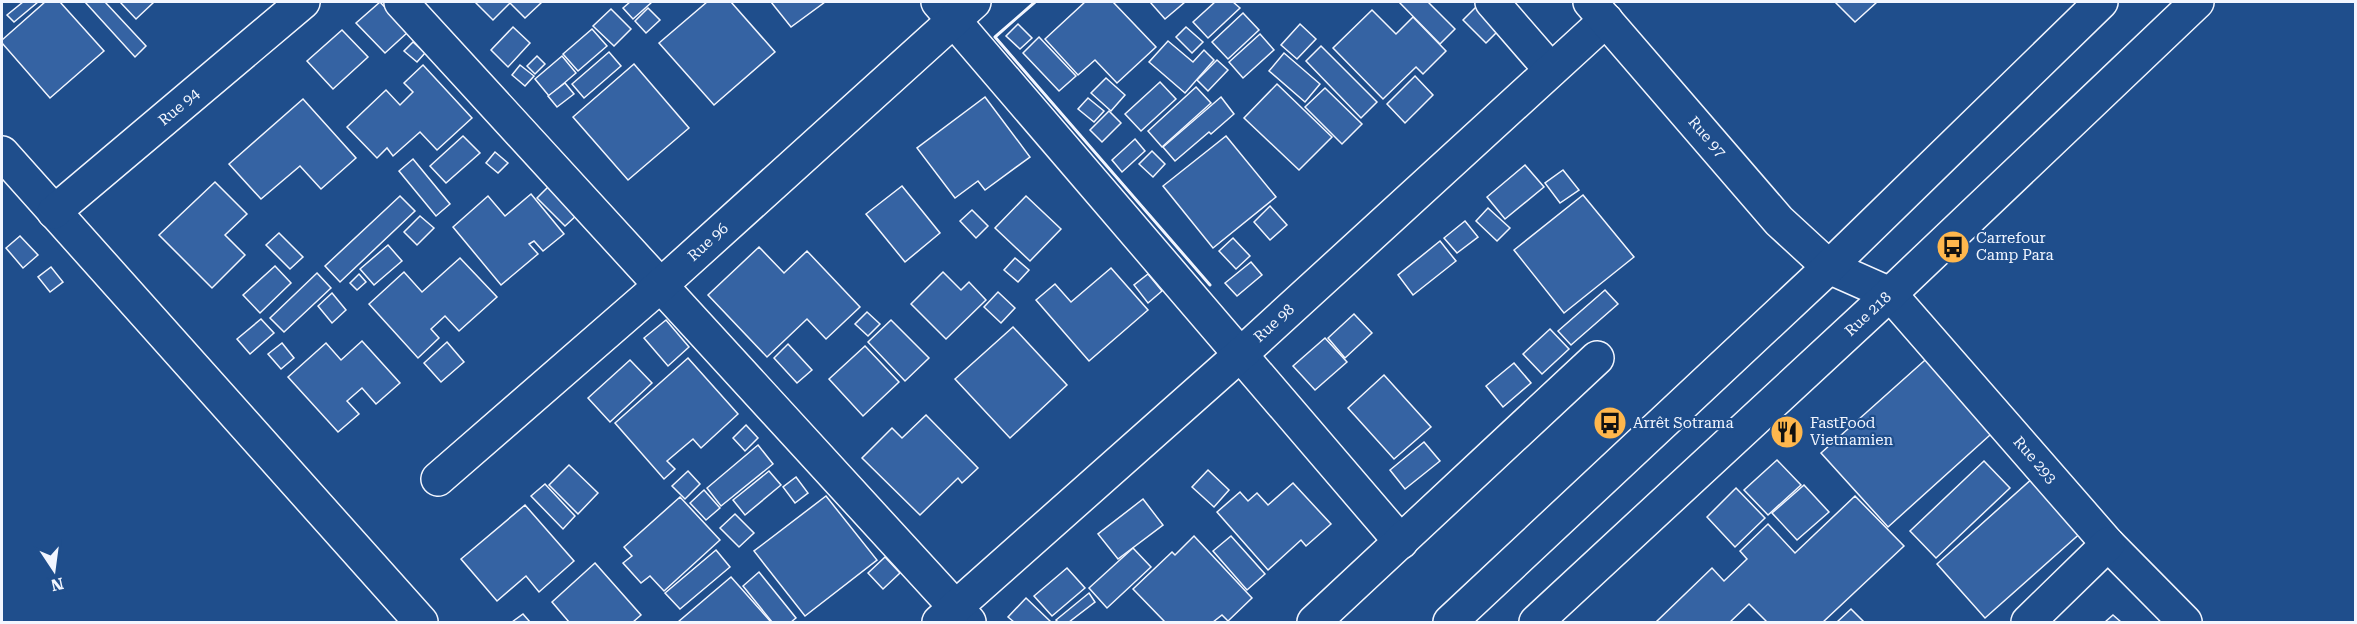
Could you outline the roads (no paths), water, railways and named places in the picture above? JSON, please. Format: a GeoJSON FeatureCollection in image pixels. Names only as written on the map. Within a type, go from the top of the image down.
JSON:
{"type":"FeatureCollection","features":[{"type":"Feature","properties":{"kind":"main road","name":"Rue 94"},"geometry":{"type":"LineString","coordinates":[[54,212],[303,2]]}},
{"type":"Feature","properties":{"kind":"main road"},"geometry":{"type":"LineString","coordinates":[[401,2],[661,285],[955,618]]}},
{"type":"Feature","properties":{"kind":"main road"},"geometry":{"type":"LineString","coordinates":[[1492,2],[1551,70]]}},
{"type":"Feature","properties":{"kind":"main road"},"geometry":{"type":"LineString","coordinates":[[1450,622],[1829,267],[2101,2]]}},
{"type":"Feature","properties":{"kind":"main road","name":"Rue 218"},"geometry":{"type":"LineString","coordinates":[[1536,622],[1890,294],[2197,2]]}},
{"type":"Feature","properties":{"kind":"main road"},"geometry":{"type":"LineString","coordinates":[[956,7],[1241,354],[1401,542]]}},
{"type":"Feature","properties":{"kind":"main road","name":"Rue 96"},"geometry":{"type":"LineString","coordinates":[[438,479],[661,285],[956,7]]}},
{"type":"Feature","properties":{"kind":"main road","name":"Rue 98"},"geometry":{"type":"LineString","coordinates":[[955,618],[1551,70],[1598,11]]}},
{"type":"Feature","properties":{"kind":"main road","name":"Rue 97"},"geometry":{"type":"LineString","coordinates":[[1598,11],[1779,221],[1829,267],[1890,294]]}},
{"type":"Feature","properties":{"kind":"main road"},"geometry":{"type":"LineString","coordinates":[[2,153],[421,622]]}},
{"type":"Feature","properties":{"kind":"main road","name":"Rue 293"},"geometry":{"type":"LineString","coordinates":[[1890,294],[2108,544],[2185,622]]}},
{"type":"Feature","properties":{"kind":"main road"},"geometry":{"type":"LineString","coordinates":[[1314,622],[1597,358]]}},
{"type":"Feature","properties":{"kind":"main road"},"geometry":{"type":"LineString","coordinates":[[2028,622],[2108,544]]}},
{"type":"Feature","properties":{"kind":"place","name":"Carrefour Camp Para"},"geometry":{"type":"Point","coordinates":[1953,247]}},
{"type":"Feature","properties":{"kind":"place","name":"Arrêt Sotrama"},"geometry":{"type":"Point","coordinates":[1610,423]}},
{"type":"Feature","properties":{"kind":"place","name":"FastFood Vietnamien"},"geometry":{"type":"Point","coordinates":[1787,432]}}]}
